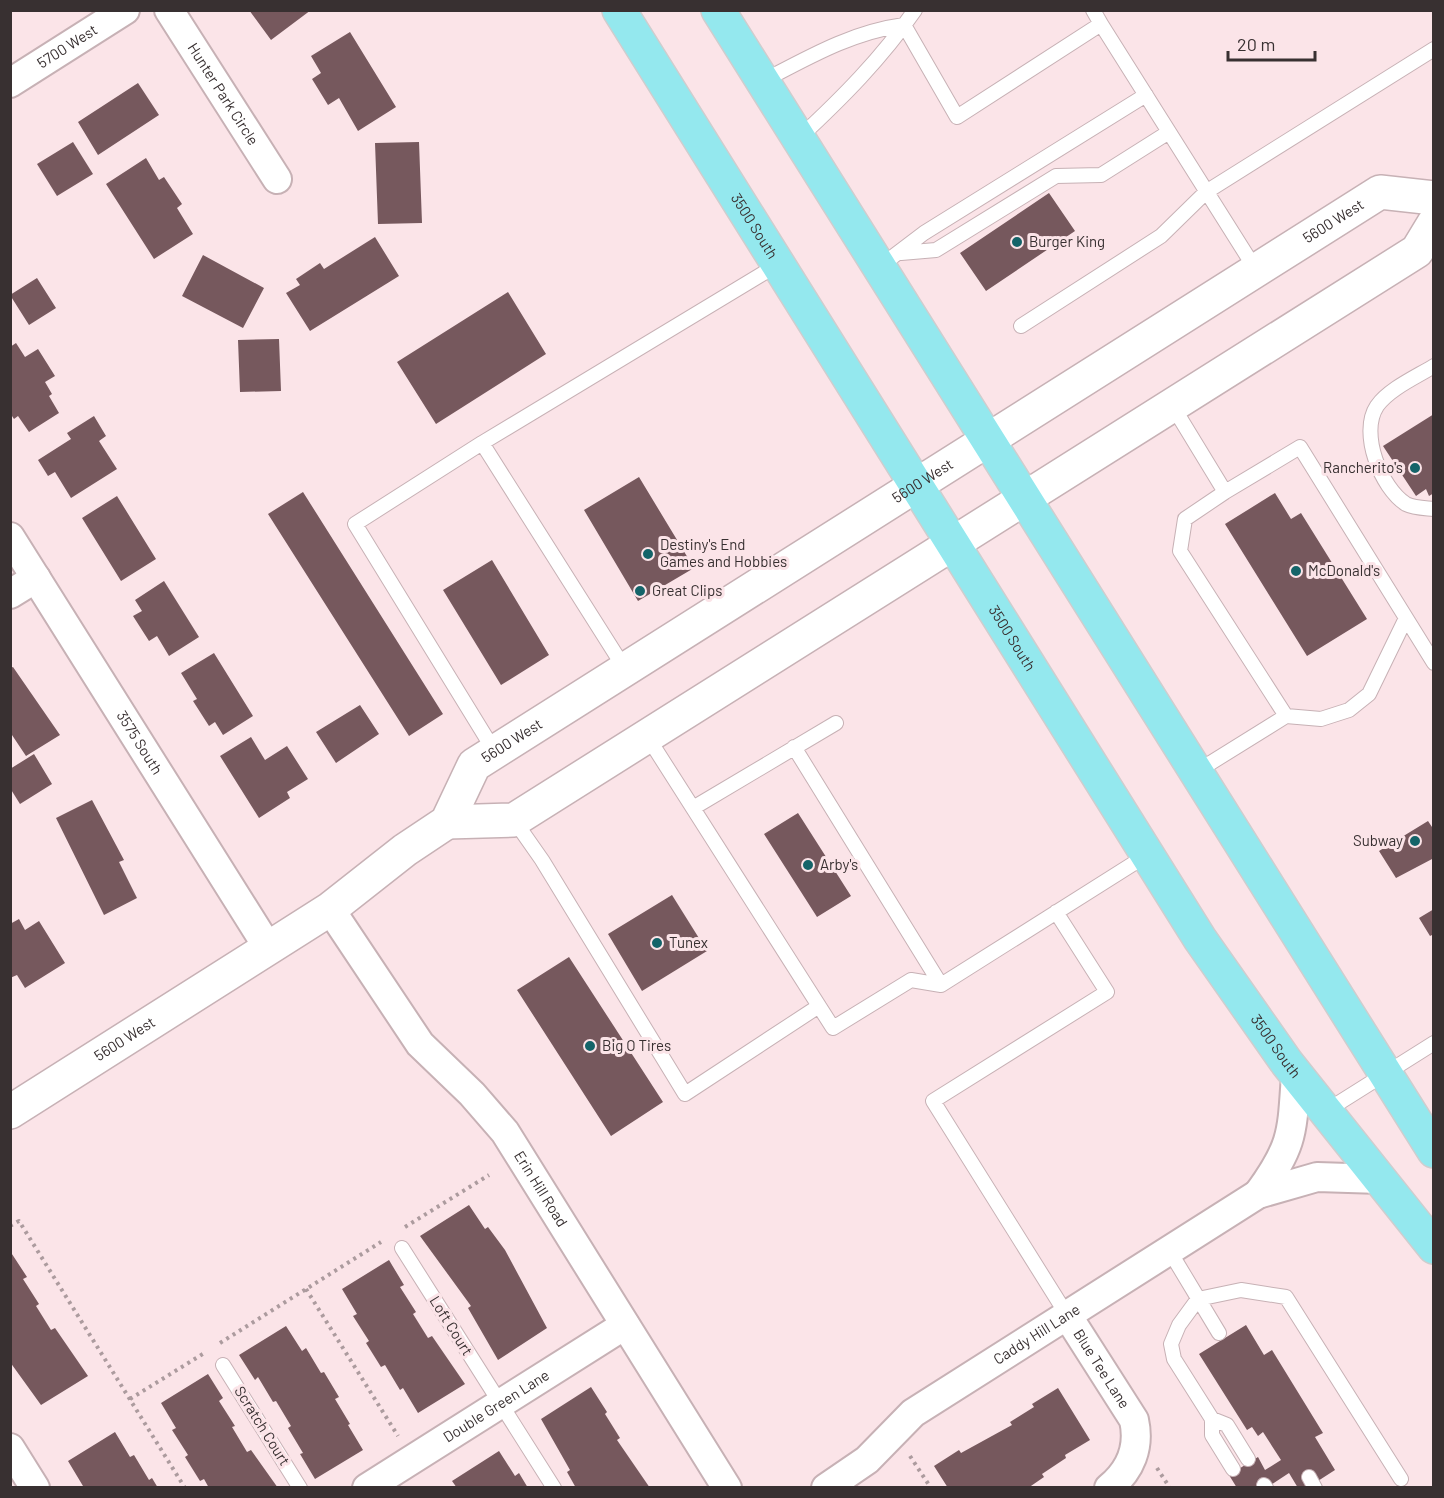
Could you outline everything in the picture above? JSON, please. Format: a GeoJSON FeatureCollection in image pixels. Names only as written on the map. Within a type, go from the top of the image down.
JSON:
{"type":"FeatureCollection","features":[{"type":"Feature","properties":{"kind":"main road","name":"3500 South"},"geometry":{"type":"LineString","coordinates":[[619,10],[1147,855],[1228,980],[1296,1074],[1380,1179],[1424,1229]]}},
{"type":"Feature","properties":{"kind":"main road"},"geometry":{"type":"LineString","coordinates":[[718,10],[800,138],[890,261],[987,441],[1434,1151]]}},
{"type":"Feature","properties":{"kind":"main road","name":"5600 West"},"geometry":{"type":"LineString","coordinates":[[10,1112],[330,909],[405,850],[447,822],[474,765],[1380,192],[1434,198]]}},
{"type":"Feature","properties":{"kind":"main road"},"geometry":{"type":"LineString","coordinates":[[447,822],[514,820],[1417,251],[1434,223]]}},
{"type":"Feature","properties":{"kind":"street","name":"5700 West"},"geometry":{"type":"LineString","coordinates":[[10,83],[125,10]]}},
{"type":"Feature","properties":{"kind":"street","name":"Hunter Park Circle"},"geometry":{"type":"LineString","coordinates":[[170,10],[278,180]]}},
{"type":"Feature","properties":{"kind":"street","name":"3575 South"},"geometry":{"type":"LineString","coordinates":[[10,537],[269,949]]}},
{"type":"Feature","properties":{"kind":"street"},"geometry":{"type":"LineString","coordinates":[[10,594],[36,578]]}},
{"type":"Feature","properties":{"kind":"street","name":"Erin Hill Road"},"geometry":{"type":"LineString","coordinates":[[330,909],[420,1044],[472,1094],[505,1132],[728,1488]]}},
{"type":"Feature","properties":{"kind":"street","name":"Caddy Hill Lane"},"geometry":{"type":"LineString","coordinates":[[1258,1194],[1281,1163],[1291,1138],[1296,1074]]}},
{"type":"Feature","properties":{"kind":"street","name":"Caddy Hill Lane"},"geometry":{"type":"LineString","coordinates":[[826,1488],[867,1461],[913,1413],[1258,1194],[1317,1177],[1380,1179]]}},
{"type":"Feature","properties":{"kind":"street","name":"Blue Tee Lane"},"geometry":{"type":"LineString","coordinates":[[1067,1315],[1134,1420],[1136,1432],[1133,1456],[1123,1474],[1109,1488]]}},
{"type":"Feature","properties":{"kind":"street","name":"Double Green Lane"},"geometry":{"type":"LineString","coordinates":[[367,1488],[625,1325]]}},
{"type":"Feature","properties":{"kind":"street"},"geometry":{"type":"LineString","coordinates":[[10,1448],[35,1488]]}},
{"type":"Feature","properties":{"kind":"lane"},"geometry":{"type":"LineString","coordinates":[[800,138],[862,78],[915,10]]}},
{"type":"Feature","properties":{"kind":"lane"},"geometry":{"type":"LineString","coordinates":[[1093,10],[1256,270]]}},
{"type":"Feature","properties":{"kind":"lane"},"geometry":{"type":"LineString","coordinates":[[904,25],[957,117],[1101,24]]}},
{"type":"Feature","properties":{"kind":"lane"},"geometry":{"type":"LineString","coordinates":[[762,81],[844,40],[884,28],[904,25]]}},
{"type":"Feature","properties":{"kind":"lane"},"geometry":{"type":"LineString","coordinates":[[1021,326],[1161,236],[1206,192],[1434,50]]}},
{"type":"Feature","properties":{"kind":"lane"},"geometry":{"type":"LineString","coordinates":[[890,261],[924,233],[1146,95]]}},
{"type":"Feature","properties":{"kind":"lane"},"geometry":{"type":"LineString","coordinates":[[890,261],[936,250],[1056,176],[1101,175],[1169,132]]}},
{"type":"Feature","properties":{"kind":"lane"},"geometry":{"type":"LineString","coordinates":[[495,752],[355,524],[482,443],[777,265]]}},
{"type":"Feature","properties":{"kind":"lane"},"geometry":{"type":"LineString","coordinates":[[1434,366],[1378,403],[1372,415],[1369,437],[1374,458],[1400,498],[1414,507],[1434,509]]}},
{"type":"Feature","properties":{"kind":"lane"},"geometry":{"type":"LineString","coordinates":[[1172,405],[1225,492]]}},
{"type":"Feature","properties":{"kind":"lane"},"geometry":{"type":"LineString","coordinates":[[482,443],[625,669]]}},
{"type":"Feature","properties":{"kind":"lane"},"geometry":{"type":"LineString","coordinates":[[1286,716],[1180,551],[1185,519],[1300,447],[1434,663]]}},
{"type":"Feature","properties":{"kind":"lane"},"geometry":{"type":"LineString","coordinates":[[1196,772],[1286,716],[1321,719],[1349,710],[1369,694],[1406,618]]}},
{"type":"Feature","properties":{"kind":"lane"},"geometry":{"type":"LineString","coordinates":[[693,808],[837,723]]}},
{"type":"Feature","properties":{"kind":"lane"},"geometry":{"type":"LineString","coordinates":[[647,736],[833,1028],[911,980],[941,985],[1147,855]]}},
{"type":"Feature","properties":{"kind":"lane"},"geometry":{"type":"LineString","coordinates":[[794,747],[941,985]]}},
{"type":"Feature","properties":{"kind":"lane"},"geometry":{"type":"LineString","coordinates":[[514,820],[542,860],[685,1094],[819,1006]]}},
{"type":"Feature","properties":{"kind":"lane"},"geometry":{"type":"LineString","coordinates":[[1056,912],[1107,992],[933,1101],[1067,1315]]}},
{"type":"Feature","properties":{"kind":"lane"},"geometry":{"type":"LineString","coordinates":[[1326,1111],[1434,1043]]}},
{"type":"Feature","properties":{"kind":"lane","name":"Loft Court"},"geometry":{"type":"LineString","coordinates":[[402,1248],[554,1488]]}},
{"type":"Feature","properties":{"kind":"lane"},"geometry":{"type":"LineString","coordinates":[[1169,1250],[1219,1333]]}},
{"type":"Feature","properties":{"kind":"lane"},"geometry":{"type":"LineString","coordinates":[[1233,1469],[1212,1435],[1212,1419],[1174,1359],[1171,1344],[1179,1325],[1198,1299],[1241,1290],[1286,1297],[1401,1479]]}},
{"type":"Feature","properties":{"kind":"lane","name":"Scratch Court"},"geometry":{"type":"LineString","coordinates":[[223,1365],[300,1488]]}},
{"type":"Feature","properties":{"kind":"lane"},"geometry":{"type":"LineString","coordinates":[[1212,1419],[1227,1425],[1248,1459]]}},
{"type":"Feature","properties":{"kind":"path"},"geometry":{"type":"LineString","coordinates":[[398,1232],[489,1175]]}},
{"type":"Feature","properties":{"kind":"path"},"geometry":{"type":"LineString","coordinates":[[10,1226],[18,1221],[185,1488]]}},
{"type":"Feature","properties":{"kind":"path"},"geometry":{"type":"LineString","coordinates":[[218,1344],[387,1239]]}},
{"type":"Feature","properties":{"kind":"path"},"geometry":{"type":"LineString","coordinates":[[306,1289],[398,1437]]}},
{"type":"Feature","properties":{"kind":"path"},"geometry":{"type":"LineString","coordinates":[[130,1400],[208,1351]]}},
{"type":"Feature","properties":{"kind":"path"},"geometry":{"type":"LineString","coordinates":[[910,1455],[931,1488]]}},
{"type":"Feature","properties":{"kind":"path"},"geometry":{"type":"LineString","coordinates":[[1154,1462],[1170,1488]]}},
{"type":"Feature","properties":{"kind":"building"},"geometry":{"type":"Polygon","coordinates":[[[249,10],[311,10],[271,40],[249,10]]]}},
{"type":"Feature","properties":{"kind":"building"},"geometry":{"type":"Polygon","coordinates":[[[350,32],[396,107],[358,131],[339,98],[328,105],[312,79],[321,73],[311,56],[350,32]]]}},
{"type":"Feature","properties":{"kind":"building"},"geometry":{"type":"Polygon","coordinates":[[[138,83],[159,115],[98,155],[78,122],[138,83]]]}},
{"type":"Feature","properties":{"kind":"building"},"geometry":{"type":"Polygon","coordinates":[[[73,142],[93,174],[57,196],[37,164],[73,142]]]}},
{"type":"Feature","properties":{"kind":"building"},"geometry":{"type":"Polygon","coordinates":[[[419,142],[422,223],[378,224],[375,143],[419,142]]]}},
{"type":"Feature","properties":{"kind":"building"},"geometry":{"type":"Polygon","coordinates":[[[146,158],[159,180],[164,177],[182,204],[177,208],[193,234],[154,259],[106,184],[146,158]]]}},
{"type":"Feature","properties":{"kind":"building","name":"Burger King"},"geometry":{"type":"Polygon","coordinates":[[[1049,193],[1075,231],[986,291],[960,253],[1049,193]]]}},
{"type":"Feature","properties":{"kind":"building"},"geometry":{"type":"Polygon","coordinates":[[[375,237],[399,276],[310,331],[286,293],[300,285],[296,279],[320,263],[324,269],[375,237]]]}},
{"type":"Feature","properties":{"kind":"building"},"geometry":{"type":"Polygon","coordinates":[[[203,255],[264,288],[243,328],[182,296],[203,255]]]}},
{"type":"Feature","properties":{"kind":"building"},"geometry":{"type":"Polygon","coordinates":[[[37,278],[56,308],[29,325],[10,295],[37,278]]]}},
{"type":"Feature","properties":{"kind":"building"},"geometry":{"type":"Polygon","coordinates":[[[508,292],[546,354],[436,424],[397,362],[508,292]]]}},
{"type":"Feature","properties":{"kind":"building"},"geometry":{"type":"Polygon","coordinates":[[[279,339],[281,391],[240,392],[238,340],[279,339]]]}},
{"type":"Feature","properties":{"kind":"building"},"geometry":{"type":"Polygon","coordinates":[[[16,343],[25,357],[38,349],[55,376],[45,382],[52,394],[49,396],[59,413],[29,432],[18,416],[14,419],[10,413],[10,347],[16,343]]]}},
{"type":"Feature","properties":{"kind":"building","name":"Rancherito's"},"geometry":{"type":"Polygon","coordinates":[[[1434,414],[1434,493],[1429,496],[1426,489],[1416,496],[1383,446],[1434,414]]]}},
{"type":"Feature","properties":{"kind":"building"},"geometry":{"type":"Polygon","coordinates":[[[94,416],[106,436],[99,441],[117,469],[71,498],[55,472],[48,476],[38,460],[71,439],[67,433],[94,416]]]}},
{"type":"Feature","properties":{"kind":"building"},"geometry":{"type":"Polygon","coordinates":[[[639,477],[694,568],[638,601],[584,510],[639,477]]]}},
{"type":"Feature","properties":{"kind":"building"},"geometry":{"type":"Polygon","coordinates":[[[303,492],[443,714],[409,736],[268,514],[303,492]]]}},
{"type":"Feature","properties":{"kind":"building","name":"McDonald's"},"geometry":{"type":"Polygon","coordinates":[[[1275,493],[1291,519],[1301,513],[1367,619],[1307,656],[1225,524],[1275,493]]]}},
{"type":"Feature","properties":{"kind":"building"},"geometry":{"type":"Polygon","coordinates":[[[117,496],[156,559],[121,581],[82,518],[117,496]]]}},
{"type":"Feature","properties":{"kind":"building"},"geometry":{"type":"Polygon","coordinates":[[[492,560],[549,655],[501,685],[443,590],[492,560]]]}},
{"type":"Feature","properties":{"kind":"building"},"geometry":{"type":"Polygon","coordinates":[[[164,581],[199,637],[169,656],[157,636],[149,641],[133,616],[142,611],[135,600],[164,581]]]}},
{"type":"Feature","properties":{"kind":"building"},"geometry":{"type":"Polygon","coordinates":[[[214,653],[253,716],[223,735],[215,722],[209,726],[193,701],[197,699],[181,673],[214,653]]]}},
{"type":"Feature","properties":{"kind":"building"},"geometry":{"type":"Polygon","coordinates":[[[13,667],[60,735],[26,756],[10,732],[10,668],[13,667]]]}},
{"type":"Feature","properties":{"kind":"building"},"geometry":{"type":"Polygon","coordinates":[[[360,705],[379,734],[336,763],[316,732],[360,705]]]}},
{"type":"Feature","properties":{"kind":"building"},"geometry":{"type":"Polygon","coordinates":[[[251,737],[265,760],[287,746],[308,779],[287,792],[290,798],[259,818],[220,756],[251,737]]]}},
{"type":"Feature","properties":{"kind":"building"},"geometry":{"type":"Polygon","coordinates":[[[34,754],[52,784],[20,804],[10,788],[10,769],[34,754]]]}},
{"type":"Feature","properties":{"kind":"building"},"geometry":{"type":"Polygon","coordinates":[[[92,800],[124,860],[119,862],[137,898],[104,915],[56,818],[92,800]]]}},
{"type":"Feature","properties":{"kind":"building","name":"Arby's"},"geometry":{"type":"Polygon","coordinates":[[[798,813],[851,896],[817,917],[764,834],[798,813]]]}},
{"type":"Feature","properties":{"kind":"building","name":"Subway"},"geometry":{"type":"Polygon","coordinates":[[[1428,821],[1434,830],[1434,858],[1396,878],[1379,851],[1428,821]]]}},
{"type":"Feature","properties":{"kind":"building","name":"Tunex"},"geometry":{"type":"Polygon","coordinates":[[[672,895],[707,951],[642,991],[608,934],[672,895]]]}},
{"type":"Feature","properties":{"kind":"building"},"geometry":{"type":"Polygon","coordinates":[[[1434,909],[1434,934],[1430,936],[1419,918],[1434,909]]]}},
{"type":"Feature","properties":{"kind":"building"},"geometry":{"type":"Polygon","coordinates":[[[19,919],[25,930],[39,921],[65,963],[25,988],[17,975],[10,978],[10,924],[19,919]]]}},
{"type":"Feature","properties":{"kind":"building","name":"Big O Tires"},"geometry":{"type":"Polygon","coordinates":[[[569,957],[663,1102],[611,1136],[517,990],[569,957]]]}},
{"type":"Feature","properties":{"kind":"building"},"geometry":{"type":"Polygon","coordinates":[[[469,1205],[485,1229],[488,1227],[505,1250],[547,1328],[498,1360],[468,1308],[471,1306],[420,1236],[469,1205]]]}},
{"type":"Feature","properties":{"kind":"building"},"geometry":{"type":"Polygon","coordinates":[[[10,1251],[27,1277],[23,1279],[39,1304],[36,1306],[51,1330],[55,1328],[88,1376],[41,1405],[10,1362],[10,1251]]]}},
{"type":"Feature","properties":{"kind":"building"},"geometry":{"type":"Polygon","coordinates":[[[389,1260],[404,1285],[400,1287],[416,1312],[413,1314],[428,1338],[432,1336],[465,1384],[418,1413],[403,1388],[400,1390],[385,1365],[381,1367],[366,1343],[369,1341],[353,1316],[357,1314],[342,1289],[389,1260]]]}},
{"type":"Feature","properties":{"kind":"building"},"geometry":{"type":"Polygon","coordinates":[[[1246,1325],[1264,1355],[1272,1350],[1323,1433],[1315,1437],[1335,1470],[1307,1488],[1298,1488],[1289,1473],[1266,1488],[1237,1488],[1229,1475],[1258,1457],[1265,1470],[1281,1460],[1263,1432],[1258,1436],[1252,1427],[1247,1430],[1199,1354],[1246,1325]]]}},
{"type":"Feature","properties":{"kind":"building"},"geometry":{"type":"Polygon","coordinates":[[[286,1326],[302,1351],[306,1348],[321,1373],[324,1372],[339,1397],[335,1399],[350,1424],[348,1425],[363,1450],[315,1479],[288,1428],[291,1426],[276,1401],[273,1402],[258,1377],[255,1380],[239,1355],[286,1326]]]}},
{"type":"Feature","properties":{"kind":"building"},"geometry":{"type":"Polygon","coordinates":[[[208,1374],[223,1398],[219,1401],[235,1426],[232,1427],[247,1452],[251,1450],[278,1488],[209,1488],[204,1479],[200,1481],[185,1457],[188,1455],[172,1430],[176,1428],[161,1403],[208,1374]]]}},
{"type":"Feature","properties":{"kind":"building"},"geometry":{"type":"Polygon","coordinates":[[[591,1387],[620,1438],[617,1440],[650,1488],[576,1488],[567,1472],[570,1470],[541,1419],[591,1387]]]}},
{"type":"Feature","properties":{"kind":"building"},"geometry":{"type":"Polygon","coordinates":[[[1058,1388],[1090,1440],[1065,1455],[1066,1458],[1042,1474],[1044,1477],[1028,1488],[948,1488],[934,1466],[959,1450],[961,1453],[1012,1425],[1010,1422],[1034,1407],[1032,1404],[1058,1388]]]}},
{"type":"Feature","properties":{"kind":"building"},"geometry":{"type":"Polygon","coordinates":[[[115,1432],[130,1457],[134,1455],[149,1480],[152,1478],[158,1488],[83,1486],[68,1461],[115,1432]]]}},
{"type":"Feature","properties":{"kind":"building"},"geometry":{"type":"Polygon","coordinates":[[[499,1451],[515,1476],[519,1473],[528,1488],[457,1488],[452,1481],[499,1451]]]}},
{"type":"Feature","properties":{"kind":"place","name":"Burger King"},"geometry":{"type":"Point","coordinates":[1017,242]}},
{"type":"Feature","properties":{"kind":"place","name":"Rancherito's"},"geometry":{"type":"Point","coordinates":[1415,468]}},
{"type":"Feature","properties":{"kind":"place","name":"Destiny's End Games and Hobbies"},"geometry":{"type":"Point","coordinates":[648,554]}},
{"type":"Feature","properties":{"kind":"place","name":"McDonald's"},"geometry":{"type":"Point","coordinates":[1296,571]}},
{"type":"Feature","properties":{"kind":"place","name":"Great Clips"},"geometry":{"type":"Point","coordinates":[640,591]}},
{"type":"Feature","properties":{"kind":"place","name":"Subway"},"geometry":{"type":"Point","coordinates":[1415,841]}},
{"type":"Feature","properties":{"kind":"place","name":"Arby's"},"geometry":{"type":"Point","coordinates":[808,865]}},
{"type":"Feature","properties":{"kind":"place","name":"Tunex"},"geometry":{"type":"Point","coordinates":[657,943]}},
{"type":"Feature","properties":{"kind":"place","name":"Big O Tires"},"geometry":{"type":"Point","coordinates":[590,1046]}}]}
